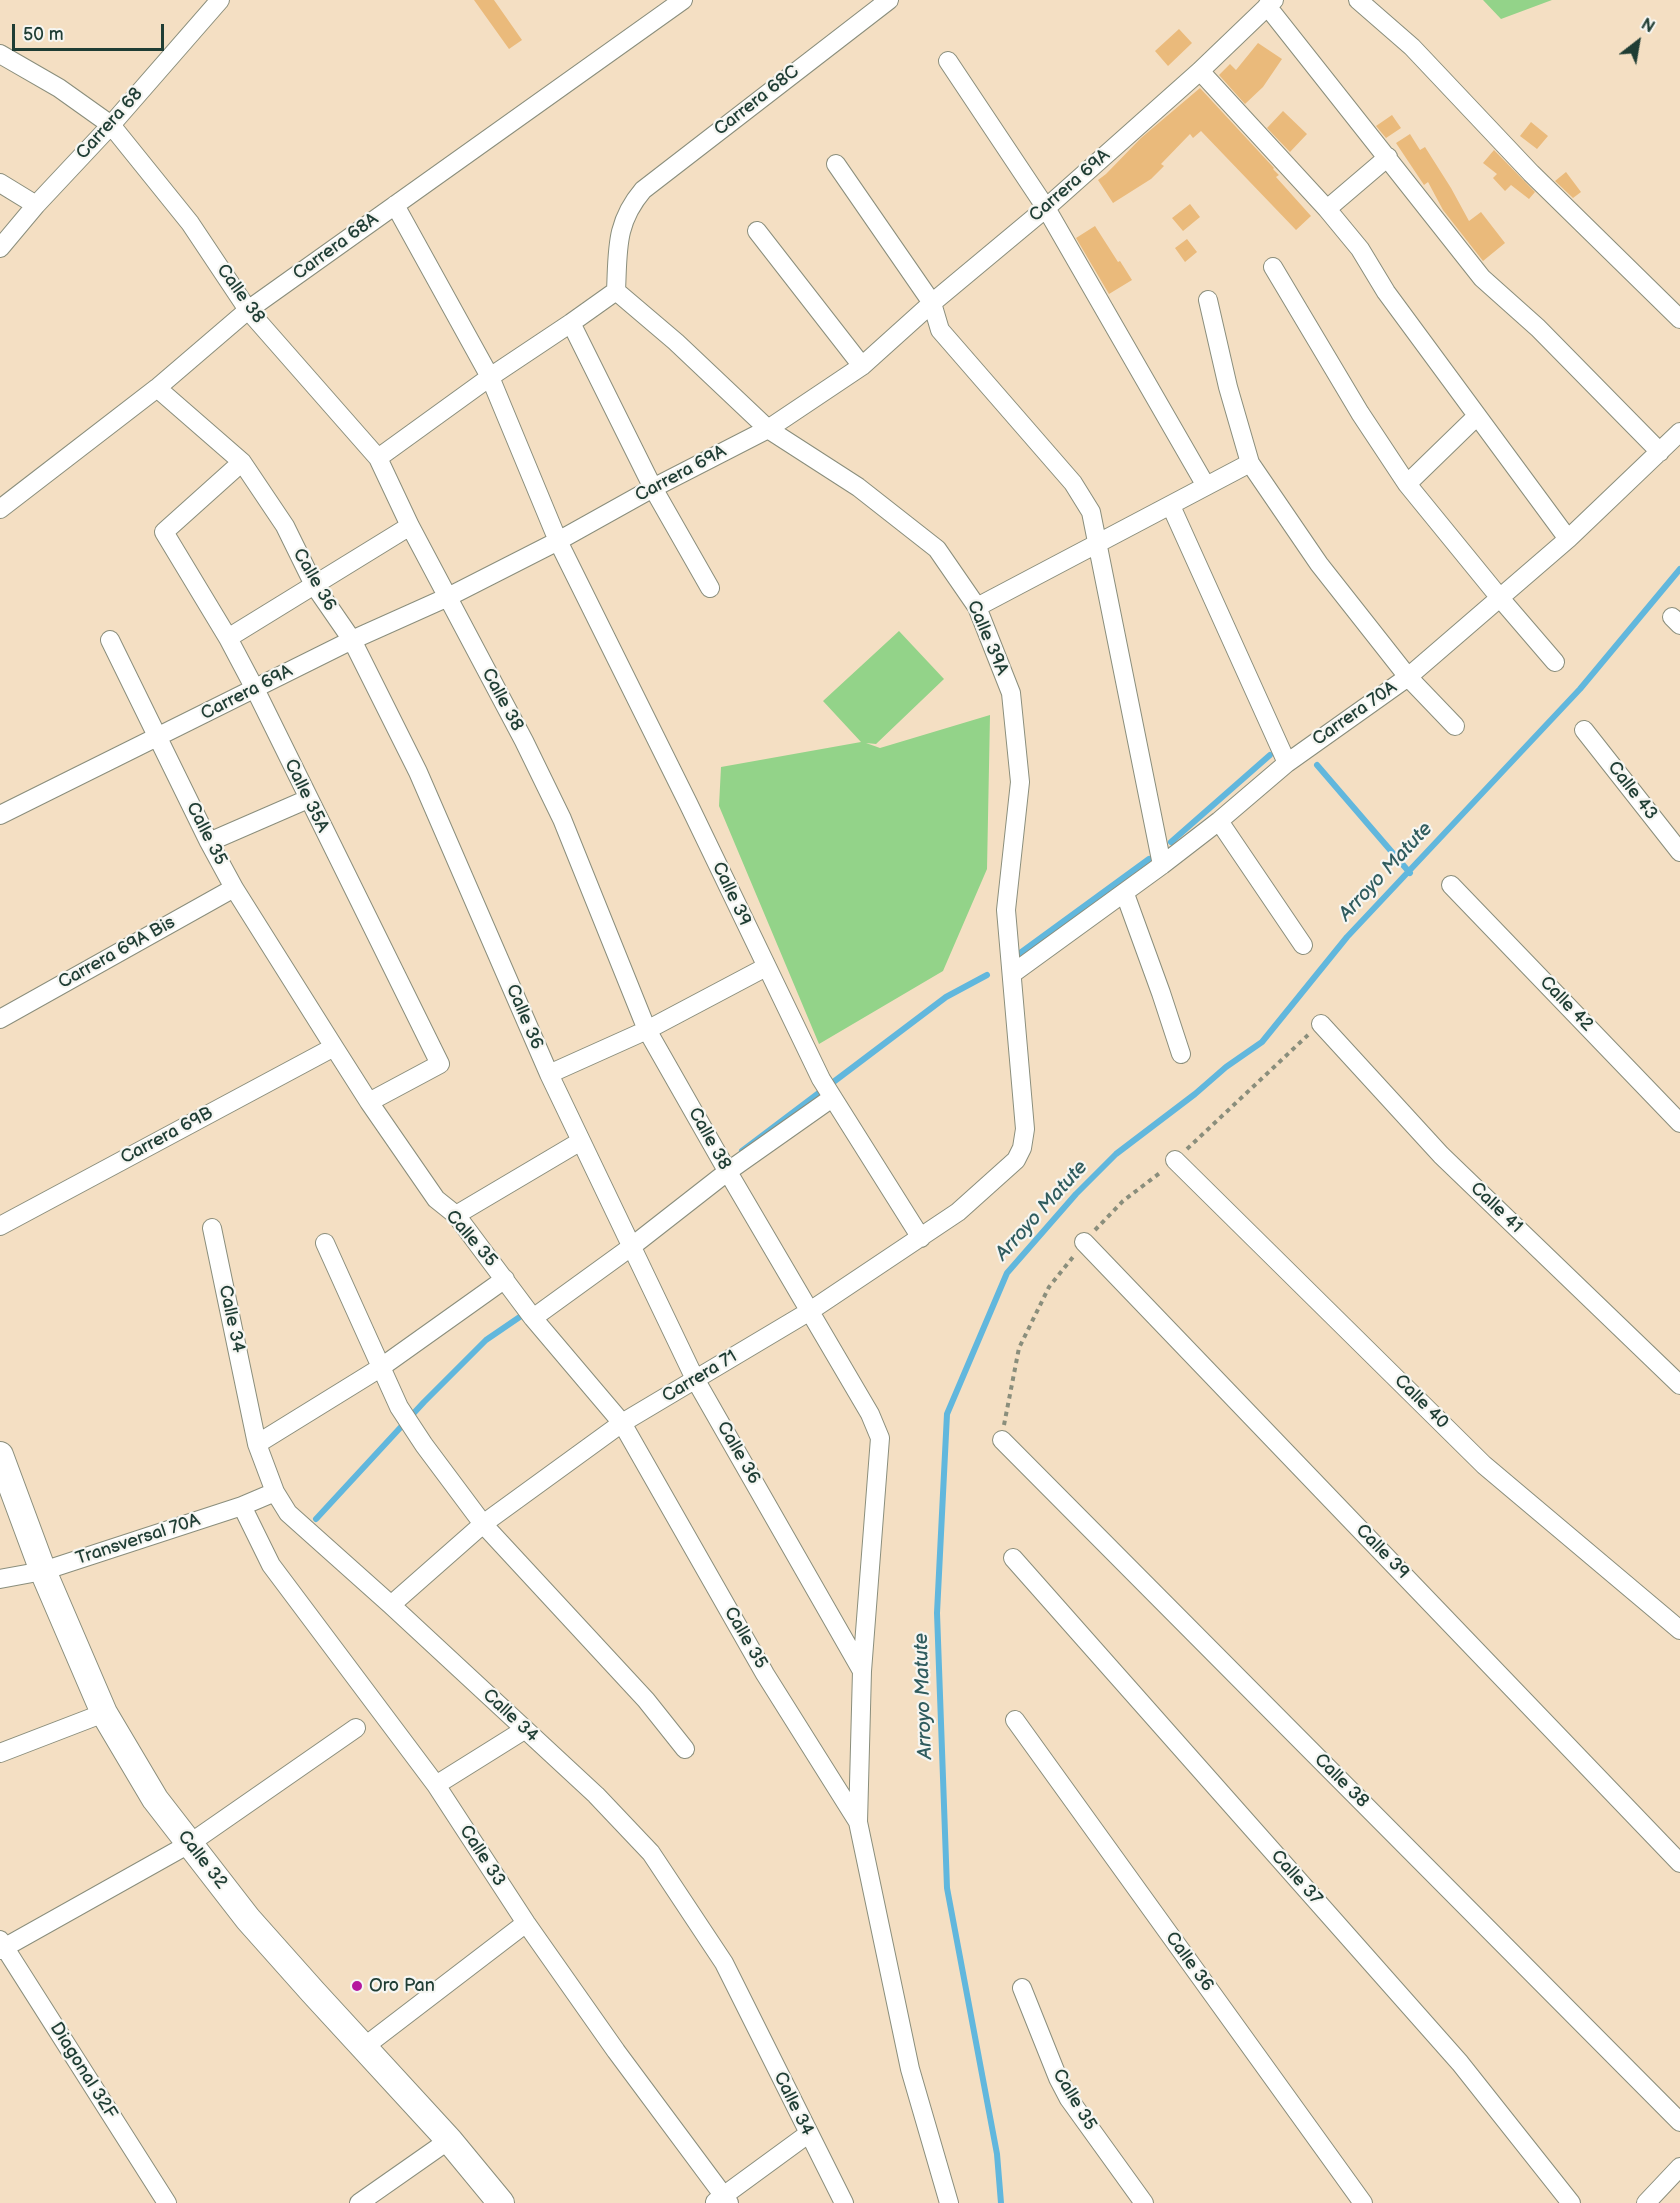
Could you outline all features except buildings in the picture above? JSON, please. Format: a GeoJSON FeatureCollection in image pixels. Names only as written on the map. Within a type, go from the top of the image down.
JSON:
{"type":"FeatureCollection","features":[{"type":"Feature","properties":{"kind":"street","name":"Carrera 68"},"geometry":{"type":"LineString","coordinates":[[0,248],[220,0]]}},
{"type":"Feature","properties":{"kind":"street","name":"Carrera 68A"},"geometry":{"type":"LineString","coordinates":[[0,509],[157,388],[248,310],[683,0]]}},
{"type":"Feature","properties":{"kind":"street","name":"Carrera 68C"},"geometry":{"type":"LineString","coordinates":[[616,291],[618,247],[623,222],[630,207],[643,190],[889,0]]}},
{"type":"Feature","properties":{"kind":"street"},"geometry":{"type":"LineString","coordinates":[[1358,0],[1412,46],[1531,173],[1680,319]]}},
{"type":"Feature","properties":{"kind":"street"},"geometry":{"type":"LineString","coordinates":[[1271,3],[1482,278],[1538,328],[1660,452]]}},
{"type":"Feature","properties":{"kind":"street","name":"Carrera 69A"},"geometry":{"type":"LineString","coordinates":[[0,815],[352,640],[448,597],[768,429],[862,366],[932,303],[1046,208],[1200,71],[1271,3]]}},
{"type":"Feature","properties":{"kind":"street","name":"Calle 38"},"geometry":{"type":"LineString","coordinates":[[0,54],[58,88],[111,125],[190,223],[248,310],[378,458],[410,526],[562,819],[647,1030],[870,1414],[880,1438],[862,1671]]}},
{"type":"Feature","properties":{"kind":"street"},"geometry":{"type":"LineString","coordinates":[[948,61],[1046,208],[1206,486]]}},
{"type":"Feature","properties":{"kind":"street"},"geometry":{"type":"LineString","coordinates":[[1200,71],[1327,209],[1360,249],[1386,292],[1568,540]]}},
{"type":"Feature","properties":{"kind":"street"},"geometry":{"type":"LineString","coordinates":[[1327,209],[1388,158]]}},
{"type":"Feature","properties":{"kind":"street"},"geometry":{"type":"LineString","coordinates":[[836,164],[932,303],[940,330],[1073,483],[1091,512],[1162,865]]}},
{"type":"Feature","properties":{"kind":"street"},"geometry":{"type":"LineString","coordinates":[[0,183],[36,205]]}},
{"type":"Feature","properties":{"kind":"street","name":"Calle 39"},"geometry":{"type":"LineString","coordinates":[[395,205],[490,377],[558,541],[828,1090],[921,1238]]}},
{"type":"Feature","properties":{"kind":"street"},"geometry":{"type":"LineString","coordinates":[[757,231],[862,366]]}},
{"type":"Feature","properties":{"kind":"street"},"geometry":{"type":"LineString","coordinates":[[1272,267],[1360,413],[1407,484],[1555,662]]}},
{"type":"Feature","properties":{"kind":"street"},"geometry":{"type":"LineString","coordinates":[[378,458],[490,377],[571,324],[616,291]]}},
{"type":"Feature","properties":{"kind":"street","name":"Calle 39A"},"geometry":{"type":"LineString","coordinates":[[616,291],[676,342],[768,429],[858,487],[938,549],[977,607],[1011,693],[1020,782],[1006,910],[1025,1129],[1022,1148],[1016,1160]]}},
{"type":"Feature","properties":{"kind":"street"},"geometry":{"type":"LineString","coordinates":[[1208,300],[1228,387],[1250,463],[1318,564],[1408,676],[1455,726]]}},
{"type":"Feature","properties":{"kind":"street"},"geometry":{"type":"LineString","coordinates":[[571,324],[653,488],[710,588]]}},
{"type":"Feature","properties":{"kind":"street","name":"Calle 36"},"geometry":{"type":"LineString","coordinates":[[157,388],[242,462],[285,526],[314,585],[352,640],[418,772],[549,1074],[695,1379],[862,1671]]}},
{"type":"Feature","properties":{"kind":"street"},"geometry":{"type":"LineString","coordinates":[[1407,484],[1476,417]]}},
{"type":"Feature","properties":{"kind":"street","name":"Carrera 70A"},"geometry":{"type":"LineString","coordinates":[[1012,974],[1125,894],[1219,821],[1287,763],[1408,676],[1568,540],[1680,432]]}},
{"type":"Feature","properties":{"kind":"street","name":"Calle 35A"},"geometry":{"type":"LineString","coordinates":[[242,462],[164,532],[228,638],[255,689],[440,1064],[369,1102]]}},
{"type":"Feature","properties":{"kind":"street"},"geometry":{"type":"LineString","coordinates":[[977,607],[1097,546],[1250,463]]}},
{"type":"Feature","properties":{"kind":"street"},"geometry":{"type":"LineString","coordinates":[[1171,506],[1287,763]]}},
{"type":"Feature","properties":{"kind":"street"},"geometry":{"type":"LineString","coordinates":[[228,638],[410,526]]}},
{"type":"Feature","properties":{"kind":"street","name":"Calle 35"},"geometry":{"type":"LineString","coordinates":[[110,640],[234,888],[334,1047],[436,1199],[456,1215],[529,1312],[622,1423],[765,1674],[858,1822]]}},
{"type":"Feature","properties":{"kind":"street","name":"Calle 43"},"geometry":{"type":"LineString","coordinates":[[1584,730],[1680,852]]}},
{"type":"Feature","properties":{"kind":"street"},"geometry":{"type":"LineString","coordinates":[[209,842],[308,799]]}},
{"type":"Feature","properties":{"kind":"street"},"geometry":{"type":"LineString","coordinates":[[1219,821],[1303,945]]}},
{"type":"Feature","properties":{"kind":"street","name":"Calle 42"},"geometry":{"type":"LineString","coordinates":[[1451,885],[1680,1124]]}},
{"type":"Feature","properties":{"kind":"street","name":"Carrera 69A Bis"},"geometry":{"type":"LineString","coordinates":[[0,1019],[234,888]]}},
{"type":"Feature","properties":{"kind":"street"},"geometry":{"type":"LineString","coordinates":[[1125,894],[1181,1054]]}},
{"type":"Feature","properties":{"kind":"street"},"geometry":{"type":"LineString","coordinates":[[549,1074],[647,1030],[766,967]]}},
{"type":"Feature","properties":{"kind":"street","name":"Calle 41"},"geometry":{"type":"LineString","coordinates":[[1321,1024],[1441,1155],[1680,1385]]}},
{"type":"Feature","properties":{"kind":"street","name":"Carrera 69B"},"geometry":{"type":"LineString","coordinates":[[0,1226],[334,1047]]}},
{"type":"Feature","properties":{"kind":"street"},"geometry":{"type":"LineString","coordinates":[[529,1312],[828,1090]]}},
{"type":"Feature","properties":{"kind":"street"},"geometry":{"type":"LineString","coordinates":[[456,1215],[581,1141]]}},
{"type":"Feature","properties":{"kind":"street","name":"Carrera 71"},"geometry":{"type":"LineString","coordinates":[[391,1605],[483,1524],[622,1423],[810,1311],[921,1238],[958,1212],[1016,1160]]}},
{"type":"Feature","properties":{"kind":"street","name":"Calle 40"},"geometry":{"type":"LineString","coordinates":[[1175,1160],[1484,1465],[1680,1630]]}},
{"type":"Feature","properties":{"kind":"street","name":"Calle 34"},"geometry":{"type":"LineString","coordinates":[[212,1228],[257,1444],[274,1492],[288,1514],[391,1605],[596,1795],[651,1853],[724,1963],[844,2203]]}},
{"type":"Feature","properties":{"kind":"street","name":"Calle 39"},"geometry":{"type":"LineString","coordinates":[[1084,1242],[1680,1863]]}},
{"type":"Feature","properties":{"kind":"street"},"geometry":{"type":"LineString","coordinates":[[325,1243],[399,1407],[411,1425],[483,1524],[646,1700],[685,1749]]}},
{"type":"Feature","properties":{"kind":"street"},"geometry":{"type":"LineString","coordinates":[[257,1444],[381,1368],[505,1279]]}},
{"type":"Feature","properties":{"kind":"street","name":"Calle 38"},"geometry":{"type":"LineString","coordinates":[[1002,1440],[1680,2122]]}},
{"type":"Feature","properties":{"kind":"street","name":"Calle 32"},"geometry":{"type":"LineString","coordinates":[[0,1455],[43,1571],[104,1713],[155,1800],[248,1919],[449,2140],[501,2203]]}},
{"type":"Feature","properties":{"kind":"street","name":"Transversal 70A"},"geometry":{"type":"LineString","coordinates":[[0,1579],[43,1571],[242,1506],[274,1492]]}},
{"type":"Feature","properties":{"kind":"street","name":"Calle 33"},"geometry":{"type":"LineString","coordinates":[[242,1506],[271,1565],[436,1785],[526,1923],[722,2200]]}},
{"type":"Feature","properties":{"kind":"street","name":"Calle 37"},"geometry":{"type":"LineString","coordinates":[[1013,1558],[1460,2063],[1571,2203]]}},
{"type":"Feature","properties":{"kind":"street"},"geometry":{"type":"LineString","coordinates":[[862,1671],[858,1822],[910,2069],[949,2203]]}},
{"type":"Feature","properties":{"kind":"street"},"geometry":{"type":"LineString","coordinates":[[0,1753],[104,1713]]}},
{"type":"Feature","properties":{"kind":"street","name":"Calle 36"},"geometry":{"type":"LineString","coordinates":[[1015,1720],[1363,2203]]}},
{"type":"Feature","properties":{"kind":"street"},"geometry":{"type":"LineString","coordinates":[[2,1946],[189,1844],[356,1728]]}},
{"type":"Feature","properties":{"kind":"street"},"geometry":{"type":"LineString","coordinates":[[436,1785],[524,1730]]}},
{"type":"Feature","properties":{"kind":"street"},"geometry":{"type":"LineString","coordinates":[[364,2047],[526,1923]]}},
{"type":"Feature","properties":{"kind":"street","name":"Diagonal 32F"},"geometry":{"type":"LineString","coordinates":[[2,1946],[166,2203]]}},
{"type":"Feature","properties":{"kind":"street","name":"Calle 35"},"geometry":{"type":"LineString","coordinates":[[1022,1988],[1058,2078],[1069,2099],[1144,2203]]}},
{"type":"Feature","properties":{"kind":"street"},"geometry":{"type":"LineString","coordinates":[[722,2200],[808,2134]]}},
{"type":"Feature","properties":{"kind":"street"},"geometry":{"type":"LineString","coordinates":[[359,2203],[449,2140]]}},
{"type":"Feature","properties":{"kind":"street"},"geometry":{"type":"LineString","coordinates":[[1646,2203],[1680,2167]]}},
{"type":"Feature","properties":{"kind":"path"},"geometry":{"type":"LineString","coordinates":[[1002,1440],[1020,1348],[1049,1287],[1084,1242],[1123,1201],[1175,1160],[1321,1024]]}},
{"type":"Feature","properties":{"kind":"green space"},"geometry":{"type":"Polygon","coordinates":[[[1483,0],[1552,0],[1501,19],[1483,0]]]}},
{"type":"Feature","properties":{"kind":"green space"},"geometry":{"type":"Polygon","coordinates":[[[899,631],[944,679],[876,744],[866,743],[880,748],[990,715],[987,869],[943,971],[819,1044],[719,806],[721,767],[861,742],[823,701],[899,631]]]}},
{"type":"Feature","properties":{"kind":"waterway","name":"Arroyo Matute"},"geometry":{"type":"LineString","coordinates":[[1001,2203],[997,2154],[947,1888],[937,1613],[947,1414],[1007,1273],[1076,1194],[1116,1154],[1195,1094],[1226,1067],[1262,1042],[1347,937],[1580,689],[1680,569]]}},
{"type":"Feature","properties":{"kind":"waterway"},"geometry":{"type":"LineString","coordinates":[[1171,842],[1270,755]]}},
{"type":"Feature","properties":{"kind":"waterway"},"geometry":{"type":"LineString","coordinates":[[1317,765],[1410,873]]}},
{"type":"Feature","properties":{"kind":"waterway"},"geometry":{"type":"LineString","coordinates":[[1016,956],[1149,859]]}},
{"type":"Feature","properties":{"kind":"waterway"},"geometry":{"type":"LineString","coordinates":[[742,1151],[946,997],[987,975]]}},
{"type":"Feature","properties":{"kind":"waterway"},"geometry":{"type":"LineString","coordinates":[[316,1519],[424,1402],[486,1340],[527,1312]]}},
{"type":"Feature","properties":{"kind":"place","name":"Oro Pan"},"geometry":{"type":"Point","coordinates":[357,1986]}}]}
